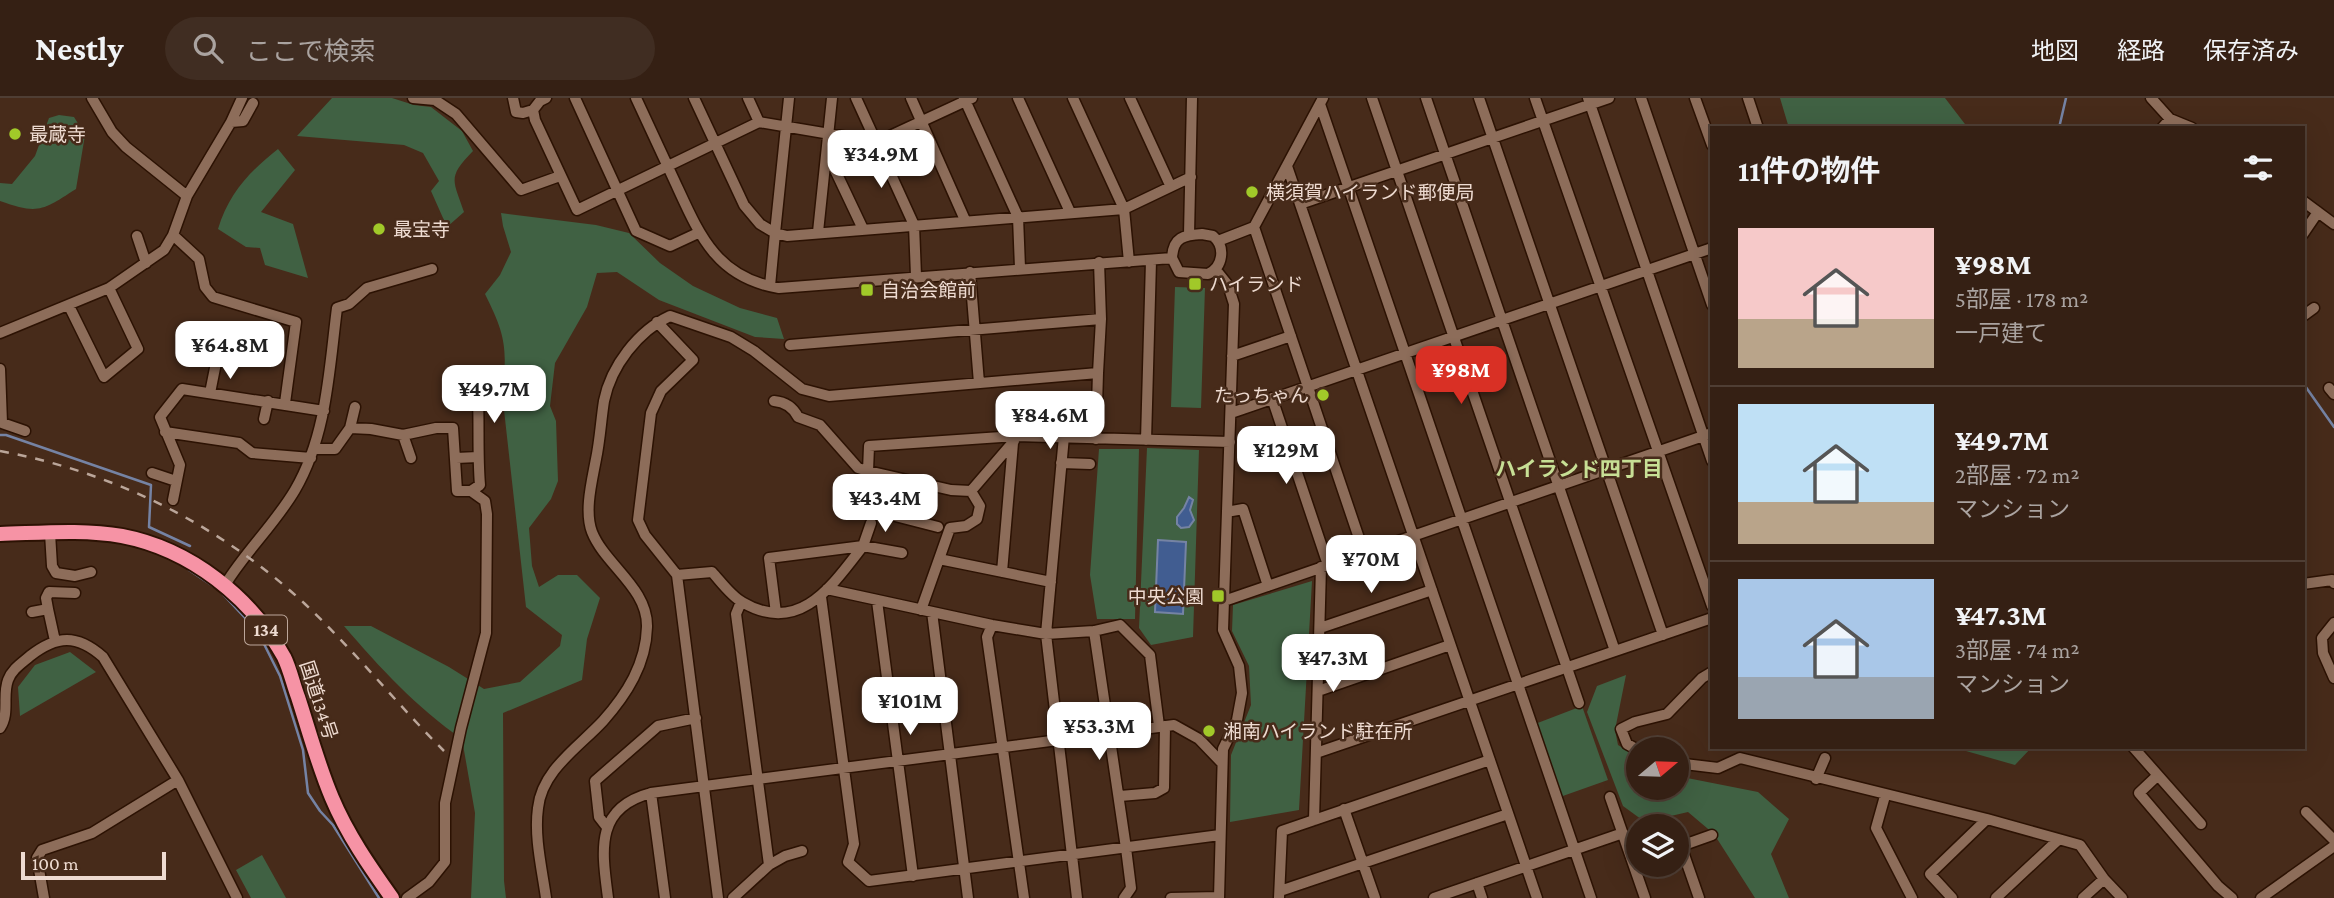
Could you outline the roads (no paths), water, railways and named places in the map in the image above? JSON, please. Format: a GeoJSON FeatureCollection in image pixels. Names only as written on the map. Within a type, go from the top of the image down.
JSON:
{"type":"FeatureCollection","features":[{"type":"Feature","properties":{"kind":"highway","name":"国道134号"},"geometry":{"type":"LineString","coordinates":[[0,534],[121,536],[146,542],[210,573],[225,585],[265,628],[285,659],[333,800],[351,835],[392,898]]}},
{"type":"Feature","properties":{"kind":"street"},"geometry":{"type":"LineString","coordinates":[[92,98],[112,132],[126,147],[187,196]]}},
{"type":"Feature","properties":{"kind":"street"},"geometry":{"type":"LineString","coordinates":[[0,333],[109,288],[164,250],[173,235],[187,196],[231,122],[242,98]]}},
{"type":"Feature","properties":{"kind":"street"},"geometry":{"type":"LineString","coordinates":[[413,98],[435,100],[456,114],[521,191],[560,176]]}},
{"type":"Feature","properties":{"kind":"street"},"geometry":{"type":"LineString","coordinates":[[513,98],[516,112],[533,110],[546,98]]}},
{"type":"Feature","properties":{"kind":"street"},"geometry":{"type":"LineString","coordinates":[[575,98],[636,231],[670,246],[698,233]]}},
{"type":"Feature","properties":{"kind":"street"},"geometry":{"type":"LineString","coordinates":[[636,98],[698,233],[712,252],[729,268],[752,281],[779,288],[1171,258]]}},
{"type":"Feature","properties":{"kind":"street"},"geometry":{"type":"LineString","coordinates":[[694,98],[751,216],[775,233],[787,236],[1124,209],[1191,177]]}},
{"type":"Feature","properties":{"kind":"street"},"geometry":{"type":"LineString","coordinates":[[748,98],[759,122]]}},
{"type":"Feature","properties":{"kind":"street"},"geometry":{"type":"LineString","coordinates":[[770,286],[789,98]]}},
{"type":"Feature","properties":{"kind":"street"},"geometry":{"type":"LineString","coordinates":[[818,232],[832,98]]}},
{"type":"Feature","properties":{"kind":"street"},"geometry":{"type":"LineString","coordinates":[[856,98],[914,226],[916,276]]}},
{"type":"Feature","properties":{"kind":"street"},"geometry":{"type":"LineString","coordinates":[[911,98],[964,220]]}},
{"type":"Feature","properties":{"kind":"street"},"geometry":{"type":"LineString","coordinates":[[1018,98],[1070,212]]}},
{"type":"Feature","properties":{"kind":"street"},"geometry":{"type":"LineString","coordinates":[[1073,98],[1124,209],[1129,261]]}},
{"type":"Feature","properties":{"kind":"street"},"geometry":{"type":"LineString","coordinates":[[1130,98],[1170,186]]}},
{"type":"Feature","properties":{"kind":"street"},"geometry":{"type":"LineString","coordinates":[[1184,98],[1191,114]]}},
{"type":"Feature","properties":{"kind":"street"},"geometry":{"type":"LineString","coordinates":[[1189,234],[1192,98]]}},
{"type":"Feature","properties":{"kind":"street"},"geometry":{"type":"LineString","coordinates":[[1372,98],[1579,703]]}},
{"type":"Feature","properties":{"kind":"street"},"geometry":{"type":"LineString","coordinates":[[1426,98],[1615,651]]}},
{"type":"Feature","properties":{"kind":"street"},"geometry":{"type":"LineString","coordinates":[[1479,98],[1663,635]]}},
{"type":"Feature","properties":{"kind":"street"},"geometry":{"type":"LineString","coordinates":[[1535,98],[1710,600]]}},
{"type":"Feature","properties":{"kind":"street"},"geometry":{"type":"LineString","coordinates":[[1300,204],[1543,121],[1589,101],[1609,98]]}},
{"type":"Feature","properties":{"kind":"street"},"geometry":{"type":"LineString","coordinates":[[1641,98],[1710,299]]}},
{"type":"Feature","properties":{"kind":"street"},"geometry":{"type":"LineString","coordinates":[[1695,98],[1710,139]]}},
{"type":"Feature","properties":{"kind":"street"},"geometry":{"type":"LineString","coordinates":[[1748,98],[1757,126]]}},
{"type":"Feature","properties":{"kind":"street"},"geometry":{"type":"LineString","coordinates":[[2151,98],[2171,120],[2187,126]]}},
{"type":"Feature","properties":{"kind":"street"},"geometry":{"type":"LineString","coordinates":[[533,110],[577,210],[759,122],[828,136],[877,142],[967,99],[1018,217],[1020,268]]}},
{"type":"Feature","properties":{"kind":"street"},"geometry":{"type":"LineString","coordinates":[[1218,241],[1254,227],[1321,101]]}},
{"type":"Feature","properties":{"kind":"street"},"geometry":{"type":"LineString","coordinates":[[1321,101],[1591,898]]}},
{"type":"Feature","properties":{"kind":"street"},"geometry":{"type":"LineString","coordinates":[[1224,601],[1707,434],[1589,101]]}},
{"type":"Feature","properties":{"kind":"street"},"geometry":{"type":"LineString","coordinates":[[231,122],[243,121],[253,103]]}},
{"type":"Feature","properties":{"kind":"street"},"geometry":{"type":"LineString","coordinates":[[2164,126],[2171,120]]}},
{"type":"Feature","properties":{"kind":"street"},"geometry":{"type":"LineString","coordinates":[[826,152],[863,229]]}},
{"type":"Feature","properties":{"kind":"street"},"geometry":{"type":"LineString","coordinates":[[1287,166],[1537,898]]}},
{"type":"Feature","properties":{"kind":"street"},"geometry":{"type":"LineString","coordinates":[[2305,202],[2334,224]]}},
{"type":"Feature","properties":{"kind":"street"},"geometry":{"type":"LineString","coordinates":[[2305,231],[2318,212]]}},
{"type":"Feature","properties":{"kind":"street"},"geometry":{"type":"LineString","coordinates":[[1254,227],[1364,553]]}},
{"type":"Feature","properties":{"kind":"street"},"geometry":{"type":"LineString","coordinates":[[1189,234],[1210,234],[1218,241],[1222,253],[1216,270],[1203,275],[1182,273],[1175,267],[1171,258],[1177,240],[1189,234]]}},
{"type":"Feature","properties":{"kind":"street"},"geometry":{"type":"LineString","coordinates":[[173,235],[199,259],[205,287],[213,296],[296,322],[285,403]]}},
{"type":"Feature","properties":{"kind":"street"},"geometry":{"type":"LineString","coordinates":[[137,236],[146,263]]}},
{"type":"Feature","properties":{"kind":"street"},"geometry":{"type":"LineString","coordinates":[[1231,413],[1710,249]]}},
{"type":"Feature","properties":{"kind":"street"},"geometry":{"type":"LineString","coordinates":[[1146,440],[1151,261]]}},
{"type":"Feature","properties":{"kind":"street"},"geometry":{"type":"LineString","coordinates":[[1096,439],[1101,319],[1099,262]]}},
{"type":"Feature","properties":{"kind":"street"},"geometry":{"type":"LineString","coordinates":[[225,585],[294,492],[313,453],[324,411],[337,308],[349,304],[367,288],[432,270]]}},
{"type":"Feature","properties":{"kind":"street"},"geometry":{"type":"LineString","coordinates":[[1171,898],[1219,897],[1222,763],[1226,742],[1241,707],[1239,666],[1224,636],[1234,312],[1228,285],[1216,270]]}},
{"type":"Feature","properties":{"kind":"street"},"geometry":{"type":"LineString","coordinates":[[970,272],[979,383]]}},
{"type":"Feature","properties":{"kind":"street"},"geometry":{"type":"LineString","coordinates":[[69,306],[104,377],[138,349],[109,288]]}},
{"type":"Feature","properties":{"kind":"street"},"geometry":{"type":"LineString","coordinates":[[2305,315],[2314,308]]}},
{"type":"Feature","properties":{"kind":"street"},"geometry":{"type":"LineString","coordinates":[[546,898],[538,807],[547,781],[559,764],[603,720],[633,679],[646,646],[647,622],[640,602],[630,584],[600,549],[591,529],[589,510],[605,399],[615,373],[637,338],[657,322],[670,316],[731,337],[754,351],[802,389],[829,396],[1098,373]]}},
{"type":"Feature","properties":{"kind":"street"},"geometry":{"type":"LineString","coordinates":[[790,345],[1101,319]]}},
{"type":"Feature","properties":{"kind":"street"},"geometry":{"type":"LineString","coordinates":[[657,322],[693,360],[661,391],[651,413],[638,520],[645,535],[677,575],[718,898]]}},
{"type":"Feature","properties":{"kind":"street"},"geometry":{"type":"LineString","coordinates":[[210,393],[222,333]]}},
{"type":"Feature","properties":{"kind":"street"},"geometry":{"type":"LineString","coordinates":[[1232,356],[1291,337]]}},
{"type":"Feature","properties":{"kind":"street"},"geometry":{"type":"LineString","coordinates":[[0,369],[2,423],[25,431]]}},
{"type":"Feature","properties":{"kind":"street"},"geometry":{"type":"LineString","coordinates":[[350,428],[403,435],[436,428],[453,428],[457,491],[471,491],[480,485],[480,410],[477,379],[464,380]]}},
{"type":"Feature","properties":{"kind":"street"},"geometry":{"type":"LineString","coordinates":[[173,500],[180,465],[160,416],[182,389],[324,411]]}},
{"type":"Feature","properties":{"kind":"street"},"geometry":{"type":"LineString","coordinates":[[1272,398],[1325,566],[1320,628],[1314,820]]}},
{"type":"Feature","properties":{"kind":"street"},"geometry":{"type":"LineString","coordinates":[[264,419],[268,401]]}},
{"type":"Feature","properties":{"kind":"street"},"geometry":{"type":"LineString","coordinates":[[775,401],[783,401],[798,417],[820,425],[858,468],[951,490],[971,491]]}},
{"type":"Feature","properties":{"kind":"street"},"geometry":{"type":"LineString","coordinates":[[165,432],[239,443],[252,453],[313,453],[335,449],[350,428],[355,407]]}},
{"type":"Feature","properties":{"kind":"street"},"geometry":{"type":"LineString","coordinates":[[403,435],[411,458]]}},
{"type":"Feature","properties":{"kind":"street"},"geometry":{"type":"LineString","coordinates":[[938,527],[864,508],[869,446],[1064,436],[1230,442]]}},
{"type":"Feature","properties":{"kind":"street"},"geometry":{"type":"LineString","coordinates":[[1064,436],[1046,634],[1077,898]]}},
{"type":"Feature","properties":{"kind":"street"},"geometry":{"type":"LineString","coordinates":[[971,491],[1015,439]]}},
{"type":"Feature","properties":{"kind":"street"},"geometry":{"type":"LineString","coordinates":[[1002,572],[1015,439]]}},
{"type":"Feature","properties":{"kind":"street"},"geometry":{"type":"LineString","coordinates":[[456,458],[478,457]]}},
{"type":"Feature","properties":{"kind":"street"},"geometry":{"type":"LineString","coordinates":[[1061,463],[1090,464]]}},
{"type":"Feature","properties":{"kind":"street"},"geometry":{"type":"LineString","coordinates":[[152,473],[176,481]]}},
{"type":"Feature","properties":{"kind":"street"},"geometry":{"type":"LineString","coordinates":[[407,898],[429,882],[445,862],[445,803],[461,728],[486,634],[487,514],[485,501],[471,491]]}},
{"type":"Feature","properties":{"kind":"street"},"geometry":{"type":"LineString","coordinates":[[968,898],[950,753],[927,611],[939,559],[950,528],[966,526],[977,519],[980,506],[971,491]]}},
{"type":"Feature","properties":{"kind":"street"},"geometry":{"type":"LineString","coordinates":[[1232,511],[1242,509],[1268,586]]}},
{"type":"Feature","properties":{"kind":"street"},"geometry":{"type":"LineString","coordinates":[[677,575],[712,572],[741,602],[768,614],[801,610],[824,593],[863,545],[871,523]]}},
{"type":"Feature","properties":{"kind":"street"},"geometry":{"type":"LineString","coordinates":[[50,533],[52,566],[56,573],[75,576],[91,572]]}},
{"type":"Feature","properties":{"kind":"street"},"geometry":{"type":"LineString","coordinates":[[776,613],[769,558],[863,545],[902,553]]}},
{"type":"Feature","properties":{"kind":"street"},"geometry":{"type":"LineString","coordinates":[[939,559],[1051,582]]}},
{"type":"Feature","properties":{"kind":"street"},"geometry":{"type":"LineString","coordinates":[[2305,584],[2333,580]]}},
{"type":"Feature","properties":{"kind":"street"},"geometry":{"type":"LineString","coordinates":[[1320,628],[1432,590]]}},
{"type":"Feature","properties":{"kind":"street"},"geometry":{"type":"LineString","coordinates":[[55,641],[46,598],[49,592],[75,593]]}},
{"type":"Feature","properties":{"kind":"street"},"geometry":{"type":"LineString","coordinates":[[824,593],[1046,634],[1094,631],[1120,625],[1150,655],[1162,726],[1164,788],[1155,793],[1119,796]]}},
{"type":"Feature","properties":{"kind":"street"},"geometry":{"type":"LineString","coordinates":[[824,593],[854,844],[848,862],[869,881],[1220,835]]}},
{"type":"Feature","properties":{"kind":"street"},"geometry":{"type":"LineString","coordinates":[[877,601],[913,876]]}},
{"type":"Feature","properties":{"kind":"street"},"geometry":{"type":"LineString","coordinates":[[741,602],[736,614],[769,865]]}},
{"type":"Feature","properties":{"kind":"street"},"geometry":{"type":"LineString","coordinates":[[32,612],[48,609]]}},
{"type":"Feature","properties":{"kind":"street"},"geometry":{"type":"LineString","coordinates":[[1316,753],[1710,619]]}},
{"type":"Feature","properties":{"kind":"street"},"geometry":{"type":"LineString","coordinates":[[2334,623],[2322,638],[2323,653],[2334,678]]}},
{"type":"Feature","properties":{"kind":"street"},"geometry":{"type":"LineString","coordinates":[[992,625],[987,637],[1024,898]]}},
{"type":"Feature","properties":{"kind":"street"},"geometry":{"type":"LineString","coordinates":[[1094,631],[1131,888],[1125,898]]}},
{"type":"Feature","properties":{"kind":"street"},"geometry":{"type":"LineString","coordinates":[[0,728],[6,714],[8,680],[16,667],[42,647],[55,641],[73,639],[91,646],[103,657],[178,780],[237,898]]}},
{"type":"Feature","properties":{"kind":"street"},"geometry":{"type":"LineString","coordinates":[[1318,691],[1450,645]]}},
{"type":"Feature","properties":{"kind":"street"},"geometry":{"type":"LineString","coordinates":[[1626,742],[1621,729],[1635,722],[1667,715],[1702,678],[1710,673]]}},
{"type":"Feature","properties":{"kind":"street"},"geometry":{"type":"LineString","coordinates":[[606,826],[599,817],[595,781],[658,726],[696,718]]}},
{"type":"Feature","properties":{"kind":"street"},"geometry":{"type":"LineString","coordinates":[[608,898],[603,859],[606,826],[619,808],[633,797],[651,793],[1174,725],[1199,739],[1222,763]]}},
{"type":"Feature","properties":{"kind":"street"},"geometry":{"type":"LineString","coordinates":[[2135,749],[2201,824]]}},
{"type":"Feature","properties":{"kind":"street"},"geometry":{"type":"LineString","coordinates":[[1689,765],[1718,768],[1740,758],[1816,779],[1987,819],[2080,845],[2104,879],[2122,898]]}},
{"type":"Feature","properties":{"kind":"street"},"geometry":{"type":"LineString","coordinates":[[1816,779],[1825,758]]}},
{"type":"Feature","properties":{"kind":"street"},"geometry":{"type":"LineString","coordinates":[[1490,760],[1282,831],[1280,895],[1508,814]]}},
{"type":"Feature","properties":{"kind":"street"},"geometry":{"type":"LineString","coordinates":[[2157,776],[2139,793],[2218,886],[2232,898]]}},
{"type":"Feature","properties":{"kind":"street"},"geometry":{"type":"LineString","coordinates":[[44,898],[37,858],[42,850],[92,833],[178,780]]}},
{"type":"Feature","properties":{"kind":"street"},"geometry":{"type":"LineString","coordinates":[[651,793],[665,898]]}},
{"type":"Feature","properties":{"kind":"street"},"geometry":{"type":"LineString","coordinates":[[1885,796],[1876,828],[1912,898]]}},
{"type":"Feature","properties":{"kind":"street"},"geometry":{"type":"LineString","coordinates":[[1610,797],[1626,840]]}},
{"type":"Feature","properties":{"kind":"street"},"geometry":{"type":"LineString","coordinates":[[1345,809],[1375,898]]}},
{"type":"Feature","properties":{"kind":"street"},"geometry":{"type":"LineString","coordinates":[[2306,812],[2334,840]]}},
{"type":"Feature","properties":{"kind":"street"},"geometry":{"type":"LineString","coordinates":[[1952,898],[1930,874],[1987,819]]}},
{"type":"Feature","properties":{"kind":"street"},"geometry":{"type":"LineString","coordinates":[[1434,898],[1623,833]]}},
{"type":"Feature","properties":{"kind":"street"},"geometry":{"type":"LineString","coordinates":[[1689,843],[1712,835]]}},
{"type":"Feature","properties":{"kind":"street"},"geometry":{"type":"LineString","coordinates":[[1996,898],[2059,841]]}},
{"type":"Feature","properties":{"kind":"street"},"geometry":{"type":"LineString","coordinates":[[2263,898],[2334,846]]}},
{"type":"Feature","properties":{"kind":"street"},"geometry":{"type":"LineString","coordinates":[[733,898],[769,865],[802,851]]}},
{"type":"Feature","properties":{"kind":"street"},"geometry":{"type":"LineString","coordinates":[[1689,872],[1699,898]]}},
{"type":"Feature","properties":{"kind":"street"},"geometry":{"type":"LineString","coordinates":[[1639,877],[1645,898]]}},
{"type":"Feature","properties":{"kind":"street"},"geometry":{"type":"LineString","coordinates":[[2083,898],[2104,879]]}},
{"type":"Feature","properties":{"kind":"street"},"geometry":{"type":"LineString","coordinates":[[1477,883],[1482,898]]}},
{"type":"Feature","properties":{"kind":"water"},"geometry":{"type":"Polygon","coordinates":[[[1189,497],[1193,500],[1190,510],[1194,520],[1189,527],[1181,528],[1177,524],[1177,517],[1189,497]]]}},
{"type":"Feature","properties":{"kind":"water"},"geometry":{"type":"Polygon","coordinates":[[[1158,540],[1186,542],[1183,614],[1155,612],[1158,540]]]}},
{"type":"Feature","properties":{"kind":"waterway"},"geometry":{"type":"LineString","coordinates":[[2059,126],[2066,98]]}},
{"type":"Feature","properties":{"kind":"waterway"},"geometry":{"type":"LineString","coordinates":[[2305,386],[2334,427]]}},
{"type":"Feature","properties":{"kind":"waterway"},"geometry":{"type":"LineString","coordinates":[[0,435],[151,485],[149,527],[190,546]]}},
{"type":"Feature","properties":{"kind":"waterway"},"geometry":{"type":"LineString","coordinates":[[189,570],[219,590],[247,620],[264,644],[280,676],[303,750],[308,793],[333,825],[379,898]]}},
{"type":"Feature","properties":{"kind":"railway"},"geometry":{"type":"LineString","coordinates":[[0,451],[42,460],[124,488],[201,526],[238,550],[305,604],[444,751]]}},
{"type":"Feature","properties":{"kind":"place","name":"最蔵寺"},"geometry":{"type":"Point","coordinates":[15,134]}},
{"type":"Feature","properties":{"kind":"place","name":"横須賀ハイランド郵便局"},"geometry":{"type":"Point","coordinates":[1252,192]}},
{"type":"Feature","properties":{"kind":"place","name":"最宝寺"},"geometry":{"type":"Point","coordinates":[379,229]}},
{"type":"Feature","properties":{"kind":"place","name":"ハイランド"},"geometry":{"type":"Point","coordinates":[1195,284]}},
{"type":"Feature","properties":{"kind":"place","name":"自治会館前"},"geometry":{"type":"Point","coordinates":[867,290]}},
{"type":"Feature","properties":{"kind":"place","name":"たっちゃん"},"geometry":{"type":"Point","coordinates":[1323,395]}},
{"type":"Feature","properties":{"kind":"place","name":"中央公園"},"geometry":{"type":"Point","coordinates":[1218,596]}},
{"type":"Feature","properties":{"kind":"place","name":"湘南ハイランド駐在所"},"geometry":{"type":"Point","coordinates":[1209,731]}},
{"type":"Feature","properties":{"kind":"district","name":"ハイランド四丁目"},"geometry":{"type":"Point","coordinates":[1579,469]}}]}
